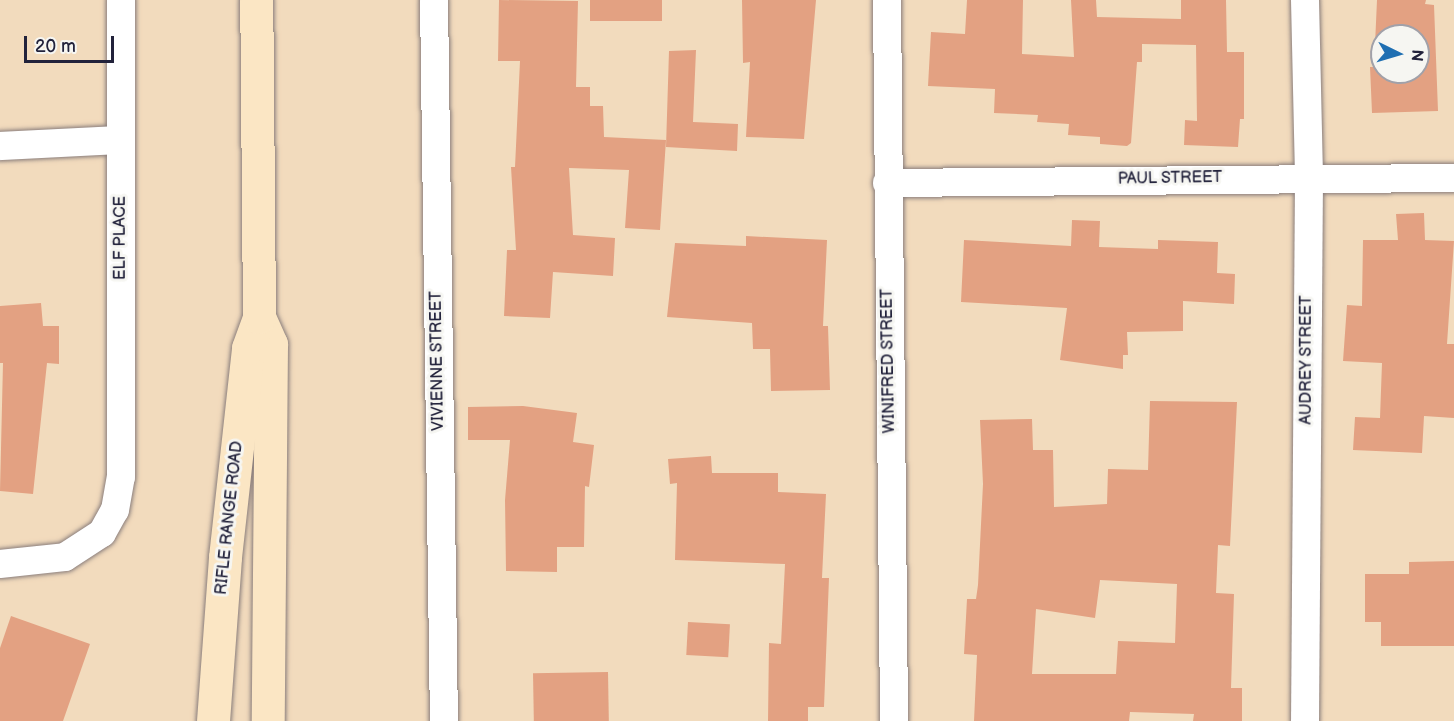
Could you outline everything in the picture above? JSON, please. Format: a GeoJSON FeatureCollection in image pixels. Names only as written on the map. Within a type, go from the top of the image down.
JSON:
{"type":"FeatureCollection","features":[{"type":"Feature","properties":{"kind":"main road","name":"RIFLE RANGE ROAD"},"geometry":{"type":"LineString","coordinates":[[213,721],[225,557],[248,348],[259,317],[256,0]]}},
{"type":"Feature","properties":{"kind":"main road","name":"RIFLE RANGE ROAD"},"geometry":{"type":"LineString","coordinates":[[259,317],[271,344],[268,721]]}},
{"type":"Feature","properties":{"kind":"street","name":"ELF PLACE"},"geometry":{"type":"LineString","coordinates":[[0,564],[65,557],[102,533],[115,510],[122,477],[121,0]]}},
{"type":"Feature","properties":{"kind":"street","name":"VIVIENNE STREET"},"geometry":{"type":"LineString","coordinates":[[434,0],[444,721]]}},
{"type":"Feature","properties":{"kind":"street","name":"WINIFRED STREET"},"geometry":{"type":"LineString","coordinates":[[887,0],[894,721]]}},
{"type":"Feature","properties":{"kind":"street","name":"AUDREY STREET"},"geometry":{"type":"LineString","coordinates":[[1305,0],[1309,178],[1305,721]]}},
{"type":"Feature","properties":{"kind":"street"},"geometry":{"type":"LineString","coordinates":[[0,146],[120,140]]}},
{"type":"Feature","properties":{"kind":"street","name":"PAUL STREET"},"geometry":{"type":"LineString","coordinates":[[887,183],[1454,178]]}},
{"type":"Feature","properties":{"kind":"building"},"geometry":{"type":"Polygon","coordinates":[[[499,0],[578,1],[576,87],[590,87],[590,106],[603,106],[604,137],[666,140],[660,230],[625,228],[629,170],[569,168],[573,235],[615,238],[613,276],[553,272],[550,318],[504,316],[507,250],[516,250],[511,167],[515,167],[520,61],[498,61],[499,0]]]}},
{"type":"Feature","properties":{"kind":"building"},"geometry":{"type":"Polygon","coordinates":[[[590,0],[662,0],[662,21],[590,21],[590,0]]]}},
{"type":"Feature","properties":{"kind":"building"},"geometry":{"type":"Polygon","coordinates":[[[742,0],[816,0],[804,139],[746,137],[750,62],[743,63],[742,0]]]}},
{"type":"Feature","properties":{"kind":"building"},"geometry":{"type":"Polygon","coordinates":[[[967,0],[1023,0],[1022,54],[1074,57],[1071,0],[1096,0],[1097,17],[1181,19],[1181,0],[1226,0],[1227,52],[1244,52],[1244,119],[1240,119],[1238,147],[1184,145],[1185,120],[1197,121],[1196,45],[1142,44],[1142,62],[1137,62],[1131,143],[1127,146],[1100,144],[1100,137],[1068,135],[1069,124],[1037,122],[1038,115],[994,113],[995,89],[928,86],[931,32],[965,34],[967,0]]]}},
{"type":"Feature","properties":{"kind":"building"},"geometry":{"type":"Polygon","coordinates":[[[1377,0],[1426,0],[1425,4],[1434,5],[1438,111],[1372,113],[1371,84],[1430,84],[1430,24],[1376,24],[1377,0]]]}},
{"type":"Feature","properties":{"kind":"building"},"geometry":{"type":"Polygon","coordinates":[[[696,50],[693,122],[738,124],[737,151],[666,147],[669,51],[696,50]]]}},
{"type":"Feature","properties":{"kind":"building"},"geometry":{"type":"Polygon","coordinates":[[[1424,213],[1425,240],[1454,241],[1447,344],[1454,344],[1454,418],[1424,416],[1422,453],[1353,450],[1355,417],[1380,418],[1382,363],[1343,361],[1347,305],[1362,306],[1363,240],[1398,240],[1396,214],[1424,213]]]}},
{"type":"Feature","properties":{"kind":"building"},"geometry":{"type":"Polygon","coordinates":[[[1072,220],[1100,221],[1099,247],[1158,249],[1158,240],[1218,242],[1217,273],[1235,274],[1234,304],[1183,301],[1183,331],[1127,332],[1128,355],[1123,355],[1123,369],[1060,360],[1067,308],[961,302],[964,240],[1071,246],[1072,220]]]}},
{"type":"Feature","properties":{"kind":"building"},"geometry":{"type":"Polygon","coordinates":[[[746,236],[827,240],[823,326],[828,326],[830,390],[771,391],[770,349],[753,349],[752,323],[667,317],[675,243],[746,246],[746,236]]]}},
{"type":"Feature","properties":{"kind":"building"},"geometry":{"type":"Polygon","coordinates":[[[41,303],[43,326],[59,326],[59,364],[47,363],[33,494],[0,491],[3,363],[0,363],[0,306],[41,303]]]}},
{"type":"Feature","properties":{"kind":"building"},"geometry":{"type":"Polygon","coordinates":[[[1150,401],[1237,402],[1230,546],[1218,545],[1216,593],[1234,594],[1231,688],[1242,688],[1242,721],[1193,721],[1194,714],[1130,712],[1129,721],[974,721],[977,655],[964,654],[967,599],[976,599],[978,585],[983,484],[980,420],[1032,419],[1033,450],[1053,450],[1054,507],[1107,504],[1108,469],[1148,470],[1150,401]],[[1100,580],[1095,618],[1036,609],[1032,674],[1116,674],[1118,641],[1175,643],[1177,584],[1100,580]]]}},
{"type":"Feature","properties":{"kind":"building"},"geometry":{"type":"Polygon","coordinates":[[[523,406],[577,413],[573,442],[594,445],[589,487],[585,486],[584,547],[557,547],[557,572],[506,571],[505,500],[510,440],[468,440],[468,407],[523,406]]]}},
{"type":"Feature","properties":{"kind":"building"},"geometry":{"type":"Polygon","coordinates":[[[711,456],[712,473],[778,473],[778,492],[826,494],[822,578],[829,578],[824,707],[808,707],[808,721],[768,721],[769,643],[781,644],[785,564],[675,560],[677,483],[670,484],[668,459],[711,456]]]}},
{"type":"Feature","properties":{"kind":"building"},"geometry":{"type":"Polygon","coordinates":[[[1454,561],[1454,646],[1381,646],[1381,622],[1365,622],[1365,574],[1409,574],[1409,562],[1454,561]]]}},
{"type":"Feature","properties":{"kind":"building"},"geometry":{"type":"Polygon","coordinates":[[[11,616],[90,644],[63,721],[0,721],[0,648],[11,616]]]}},
{"type":"Feature","properties":{"kind":"building"},"geometry":{"type":"Polygon","coordinates":[[[688,622],[730,624],[728,657],[686,655],[688,622]]]}},
{"type":"Feature","properties":{"kind":"building"},"geometry":{"type":"Polygon","coordinates":[[[608,672],[609,721],[534,721],[533,673],[608,672]]]}}]}
